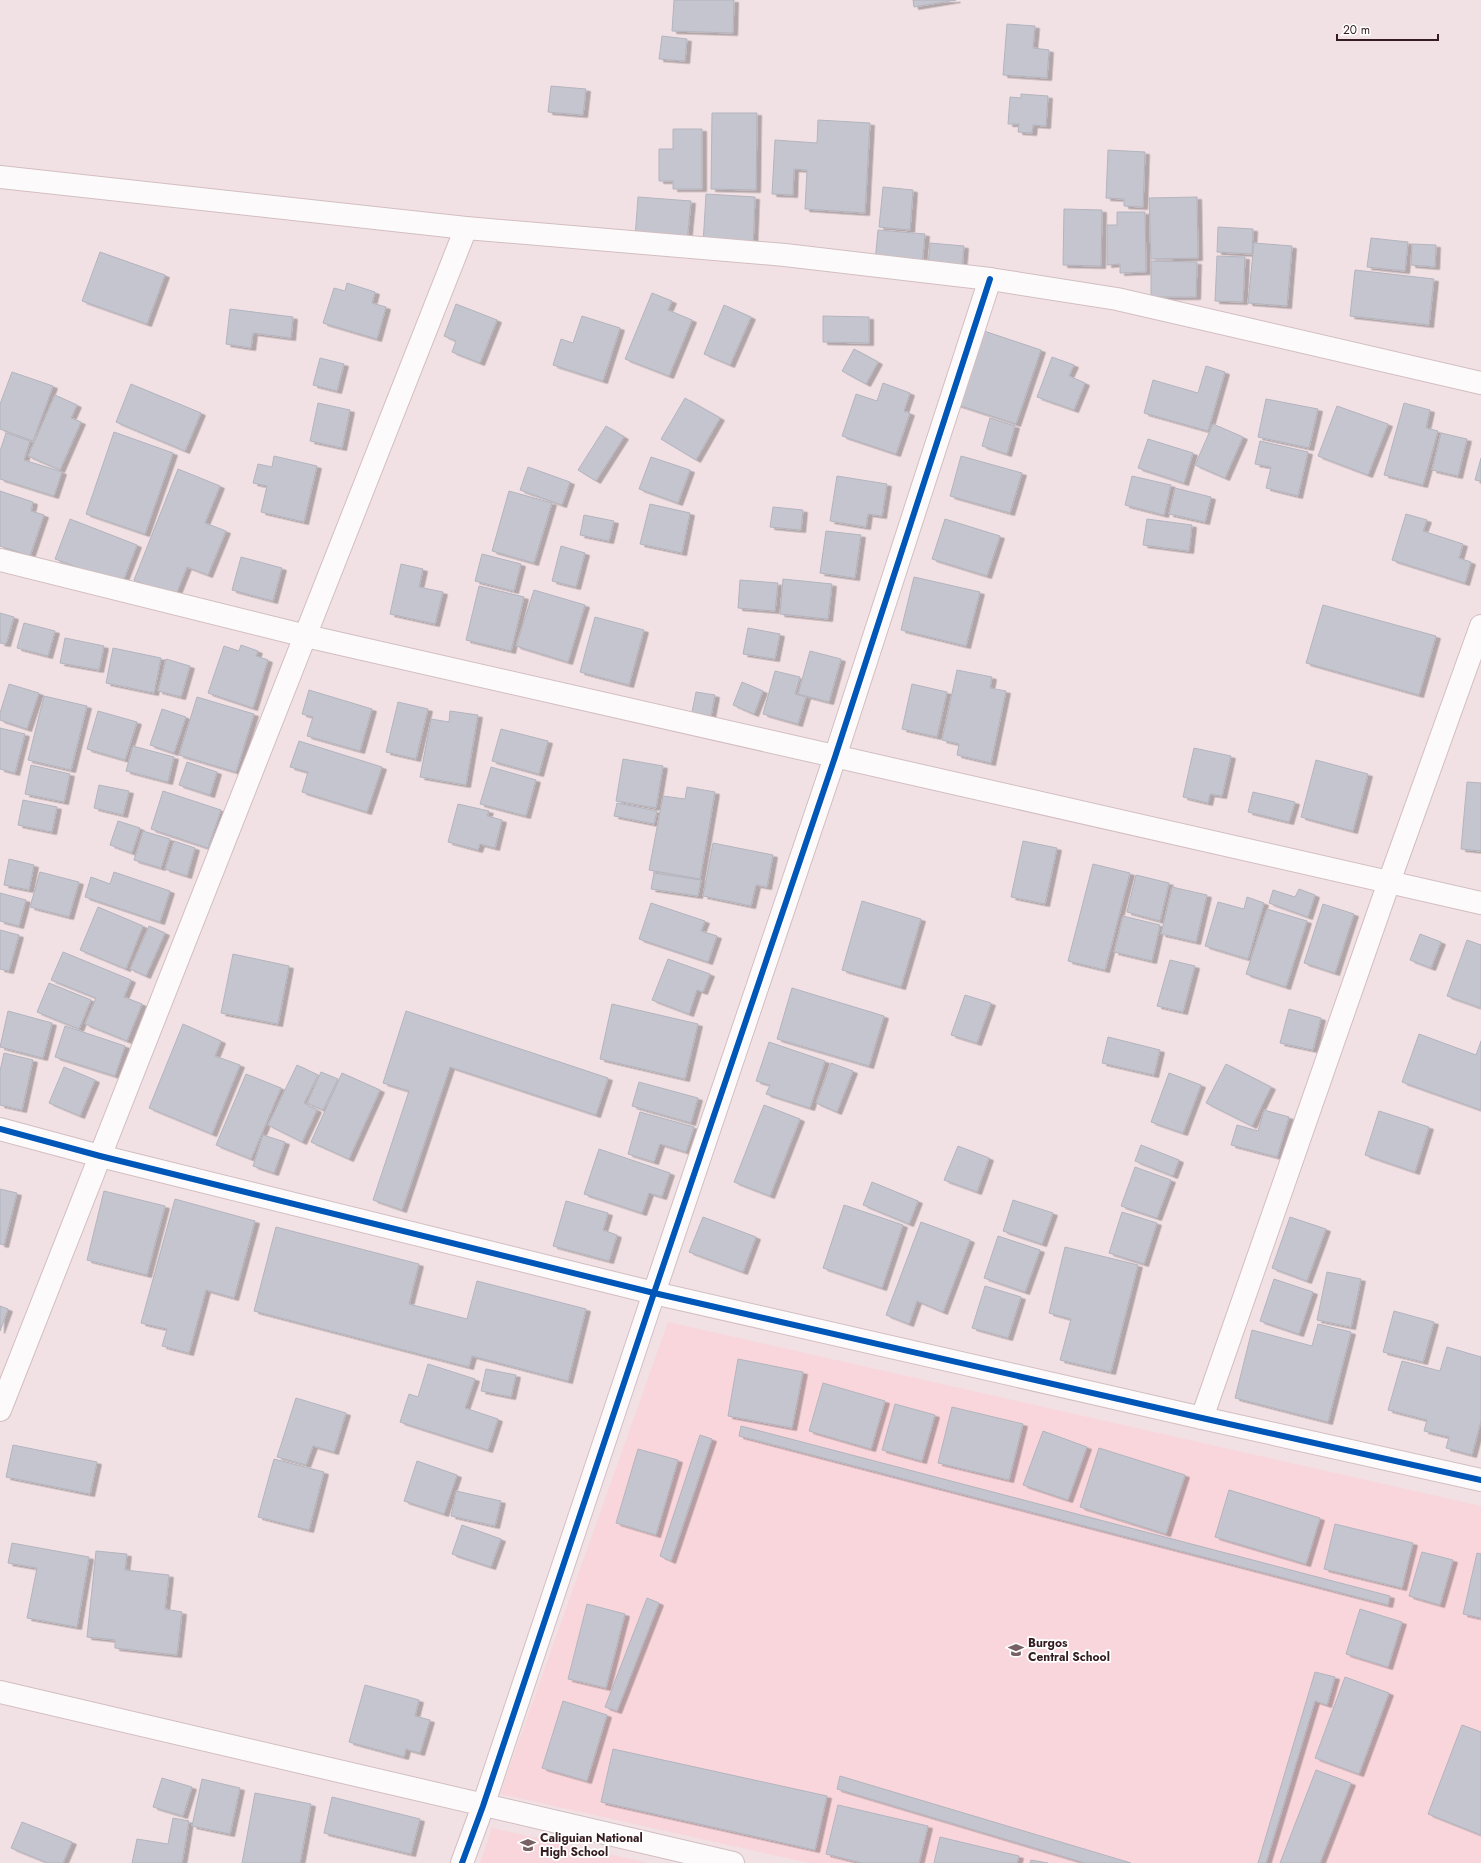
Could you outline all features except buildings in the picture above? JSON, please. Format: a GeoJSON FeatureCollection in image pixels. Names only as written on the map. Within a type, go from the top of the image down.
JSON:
{"type":"FeatureCollection","features":[{"type":"Feature","properties":{"kind":"street"},"geometry":{"type":"LineString","coordinates":[[0,177],[466,228],[785,255],[990,279],[1117,299],[1481,383]]}},
{"type":"Feature","properties":{"kind":"street"},"geometry":{"type":"LineString","coordinates":[[0,1410],[466,228]]}},
{"type":"Feature","properties":{"kind":"street"},"geometry":{"type":"LineString","coordinates":[[462,1863],[483,1806],[835,757],[990,279]]}},
{"type":"Feature","properties":{"kind":"street"},"geometry":{"type":"LineString","coordinates":[[0,560],[306,636],[1481,903]]}},
{"type":"Feature","properties":{"kind":"street"},"geometry":{"type":"LineString","coordinates":[[1202,1418],[1389,882],[1481,626]]}},
{"type":"Feature","properties":{"kind":"street"},"geometry":{"type":"LineString","coordinates":[[0,1129],[100,1156],[654,1293],[1481,1480]]}},
{"type":"Feature","properties":{"kind":"street"},"geometry":{"type":"LineString","coordinates":[[0,1692],[483,1806],[733,1863]]}},
{"type":"Feature","properties":{"kind":"shaded area","name":"Burgos Central School"},"geometry":{"type":"Polygon","coordinates":[[[668,1322],[1481,1506],[1481,1863],[809,1863],[500,1794],[668,1322]]]}},
{"type":"Feature","properties":{"kind":"shaded area","name":"Caliguian National High School"},"geometry":{"type":"Polygon","coordinates":[[[492,1828],[649,1863],[480,1863],[492,1828]]]}},
{"type":"Feature","properties":{"kind":"cycle path"},"geometry":{"type":"LineString","coordinates":[[462,1863],[483,1806],[835,757],[990,279]]}},
{"type":"Feature","properties":{"kind":"cycle path"},"geometry":{"type":"LineString","coordinates":[[0,1129],[100,1156],[654,1293],[1481,1480]]}},
{"type":"Feature","properties":{"kind":"place","name":"Burgos Central School"},"geometry":{"type":"Point","coordinates":[1016,1650]}},
{"type":"Feature","properties":{"kind":"place","name":"Caliguian National High School"},"geometry":{"type":"Point","coordinates":[528,1845]}}]}
